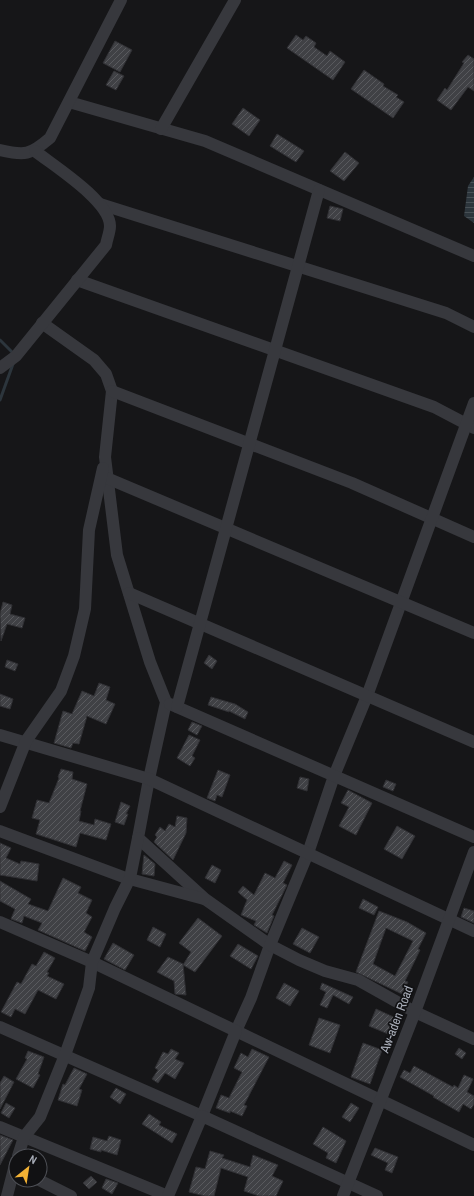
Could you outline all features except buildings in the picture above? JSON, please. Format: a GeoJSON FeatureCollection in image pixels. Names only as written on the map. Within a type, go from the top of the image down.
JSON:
{"type":"FeatureCollection","features":[{"type":"Feature","properties":{"kind":"street"},"geometry":{"type":"LineString","coordinates":[[0,150],[19,155],[35,151],[50,138],[121,0]]}},
{"type":"Feature","properties":{"kind":"street"},"geometry":{"type":"LineString","coordinates":[[161,129],[235,0]]}},
{"type":"Feature","properties":{"kind":"street"},"geometry":{"type":"LineString","coordinates":[[69,102],[205,141],[474,256]]}},
{"type":"Feature","properties":{"kind":"street"},"geometry":{"type":"LineString","coordinates":[[0,368],[16,356],[106,245],[110,226],[100,204],[89,193],[35,151]]}},
{"type":"Feature","properties":{"kind":"street"},"geometry":{"type":"LineString","coordinates":[[177,707],[319,190]]}},
{"type":"Feature","properties":{"kind":"street"},"geometry":{"type":"LineString","coordinates":[[100,204],[446,313],[474,327]]}},
{"type":"Feature","properties":{"kind":"street"},"geometry":{"type":"LineString","coordinates":[[77,280],[434,407],[470,426]]}},
{"type":"Feature","properties":{"kind":"street"},"geometry":{"type":"LineString","coordinates":[[21,1148],[24,1138],[40,1117],[65,1055],[89,988],[92,962],[115,908],[130,878],[149,779],[166,702],[150,662],[116,555],[104,477],[112,391],[106,374],[94,360],[42,323]]}},
{"type":"Feature","properties":{"kind":"street"},"geometry":{"type":"LineString","coordinates":[[112,391],[352,483],[474,537]]}},
{"type":"Feature","properties":{"kind":"street"},"geometry":{"type":"LineString","coordinates":[[0,1127],[168,1196],[236,1030],[251,998],[270,944],[308,853],[334,776],[367,696],[400,602],[470,426],[474,404]]}},
{"type":"Feature","properties":{"kind":"street"},"geometry":{"type":"LineString","coordinates":[[104,477],[474,633]]}},
{"type":"Feature","properties":{"kind":"street"},"geometry":{"type":"LineString","coordinates":[[0,807],[26,741],[61,691],[74,656],[85,609],[89,530],[104,477]]}},
{"type":"Feature","properties":{"kind":"street"},"geometry":{"type":"LineString","coordinates":[[128,593],[474,742]]}},
{"type":"Feature","properties":{"kind":"street"},"geometry":{"type":"LineString","coordinates":[[166,702],[474,837]]}},
{"type":"Feature","properties":{"kind":"street"},"geometry":{"type":"LineString","coordinates":[[0,734],[149,779],[474,931]]}},
{"type":"Feature","properties":{"kind":"street"},"geometry":{"type":"LineString","coordinates":[[0,831],[130,878],[206,899]]}},
{"type":"Feature","properties":{"kind":"street"},"geometry":{"type":"LineString","coordinates":[[138,838],[206,899],[270,944],[319,969],[358,980],[415,1012],[474,1039]]}},
{"type":"Feature","properties":{"kind":"street","name":"Aw-aden Road"},"geometry":{"type":"LineString","coordinates":[[342,1196],[415,1012],[474,852]]}},
{"type":"Feature","properties":{"kind":"street"},"geometry":{"type":"LineString","coordinates":[[0,922],[92,962],[474,1145]]}},
{"type":"Feature","properties":{"kind":"street"},"geometry":{"type":"LineString","coordinates":[[0,1027],[202,1116],[377,1196]]}},
{"type":"Feature","properties":{"kind":"street"},"geometry":{"type":"LineString","coordinates":[[48,1184],[71,1196]]}},
{"type":"Feature","properties":{"kind":"shaded area"},"geometry":{"type":"Polygon","coordinates":[[[474,177],[474,223],[464,216],[468,186],[474,177]]]}},
{"type":"Feature","properties":{"kind":"waterway"},"geometry":{"type":"LineString","coordinates":[[0,340],[14,354]]}},
{"type":"Feature","properties":{"kind":"waterway"},"geometry":{"type":"LineString","coordinates":[[0,400],[13,364]]}}]}
